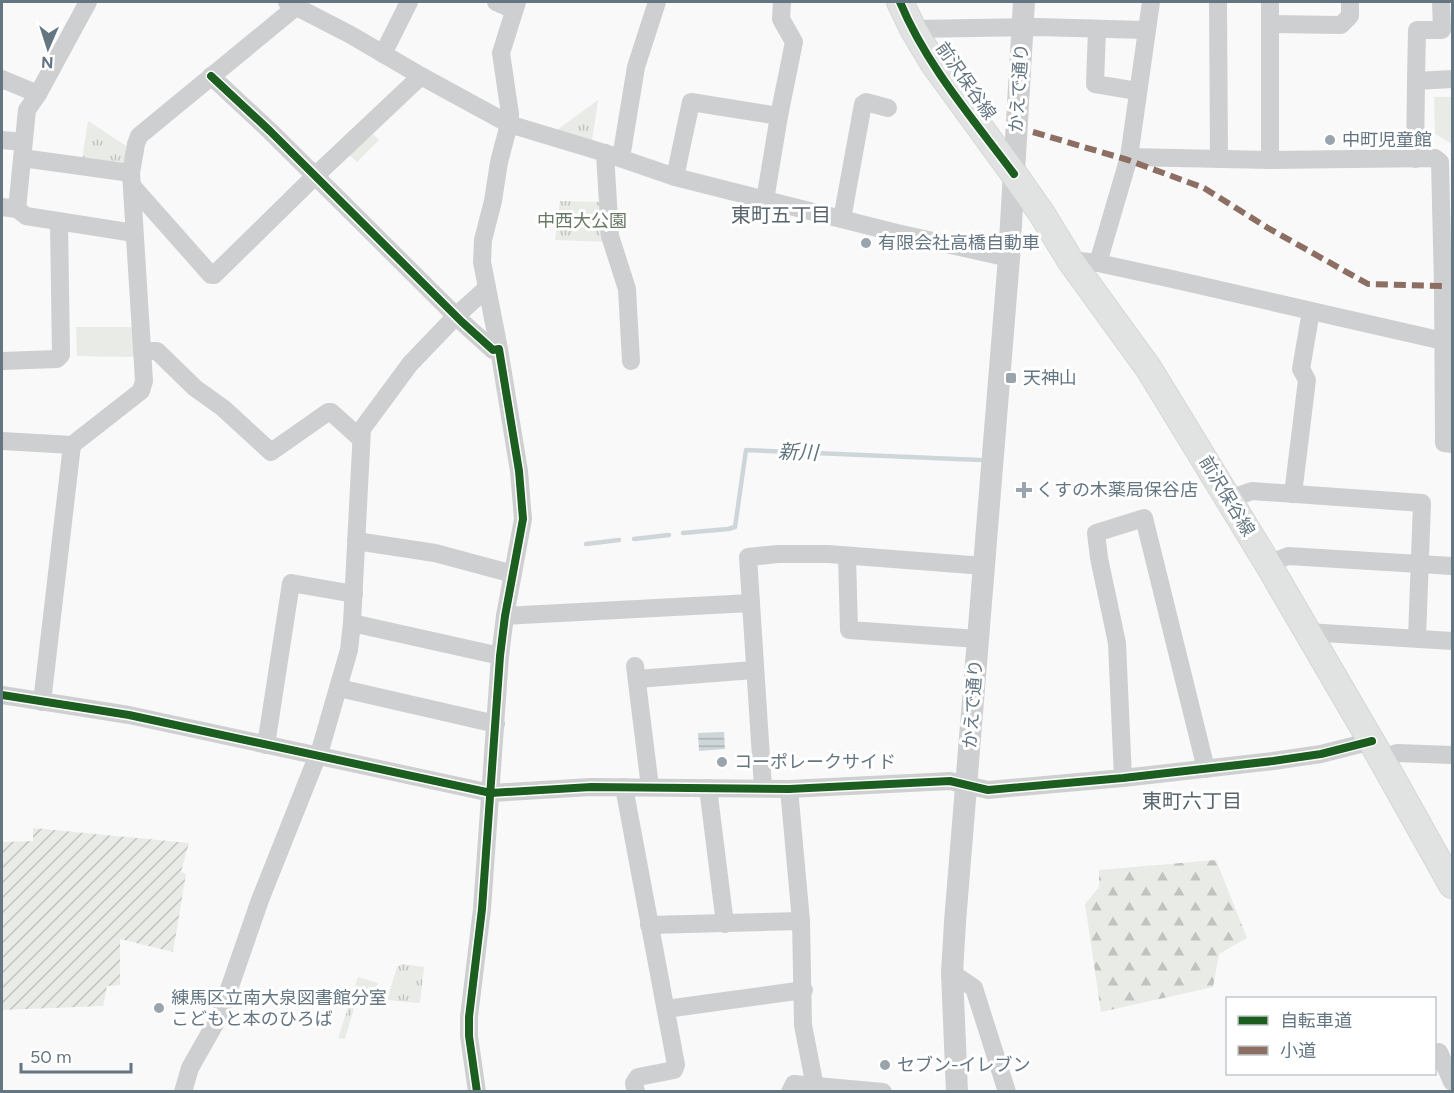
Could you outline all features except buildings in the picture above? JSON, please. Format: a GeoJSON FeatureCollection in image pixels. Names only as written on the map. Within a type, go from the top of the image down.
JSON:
{"type":"FeatureCollection","features":[{"type":"Feature","properties":{"kind":"main road","name":"前沢保谷線"},"geometry":{"type":"LineString","coordinates":[[900,2],[934,64],[1014,174],[1070,260],[1149,369],[1268,564],[1377,750],[1452,885]]}},
{"type":"Feature","properties":{"kind":"street"},"geometry":{"type":"LineString","coordinates":[[88,2],[27,111],[23,150],[9,208],[26,216],[134,233]]}},
{"type":"Feature","properties":{"kind":"street"},"geometry":{"type":"LineString","coordinates":[[383,54],[409,2]]}},
{"type":"Feature","properties":{"kind":"street"},"geometry":{"type":"LineString","coordinates":[[477,1092],[469,1017],[482,909],[500,656],[523,519],[516,450],[482,262],[483,240],[510,114],[501,53],[515,6],[496,2]]}},
{"type":"Feature","properties":{"kind":"street"},"geometry":{"type":"LineString","coordinates":[[631,361],[627,289],[610,236],[613,155],[636,67],[657,2]]}},
{"type":"Feature","properties":{"kind":"street"},"geometry":{"type":"LineString","coordinates":[[765,200],[794,42],[781,19],[782,2]]}},
{"type":"Feature","properties":{"kind":"street","name":"かえで通り"},"geometry":{"type":"LineString","coordinates":[[957,1092],[952,973],[955,922],[1009,258],[1024,2]]}},
{"type":"Feature","properties":{"kind":"street"},"geometry":{"type":"LineString","coordinates":[[1098,263],[1129,157],[1145,30],[1151,2]]}},
{"type":"Feature","properties":{"kind":"street"},"geometry":{"type":"LineString","coordinates":[[1218,2],[1220,159]]}},
{"type":"Feature","properties":{"kind":"street"},"geometry":{"type":"LineString","coordinates":[[1270,2],[1270,160]]}},
{"type":"Feature","properties":{"kind":"street"},"geometry":{"type":"LineString","coordinates":[[1270,24],[1341,25],[1350,16],[1350,2]]}},
{"type":"Feature","properties":{"kind":"street"},"geometry":{"type":"LineString","coordinates":[[1415,159],[1417,30],[1442,30],[1441,2]]}},
{"type":"Feature","properties":{"kind":"street"},"geometry":{"type":"LineString","coordinates":[[2,441],[72,445],[141,391],[144,381],[132,180],[139,136],[292,4],[509,124],[613,155],[675,177],[1009,258]]}},
{"type":"Feature","properties":{"kind":"street"},"geometry":{"type":"LineString","coordinates":[[913,29],[1023,26],[1145,30]]}},
{"type":"Feature","properties":{"kind":"street"},"geometry":{"type":"LineString","coordinates":[[1097,29],[1095,84],[1137,91]]}},
{"type":"Feature","properties":{"kind":"street"},"geometry":{"type":"LineString","coordinates":[[211,76],[456,316],[488,346],[494,350],[499,349]]}},
{"type":"Feature","properties":{"kind":"street"},"geometry":{"type":"LineString","coordinates":[[2,140],[23,150],[132,180],[213,276],[421,76]]}},
{"type":"Feature","properties":{"kind":"street"},"geometry":{"type":"LineString","coordinates":[[2,79],[38,94]]}},
{"type":"Feature","properties":{"kind":"street"},"geometry":{"type":"LineString","coordinates":[[1416,81],[1452,80]]}},
{"type":"Feature","properties":{"kind":"street"},"geometry":{"type":"LineString","coordinates":[[675,177],[691,102],[779,116]]}},
{"type":"Feature","properties":{"kind":"street"},"geometry":{"type":"LineString","coordinates":[[842,219],[863,104],[866,102],[888,108]]}},
{"type":"Feature","properties":{"kind":"street"},"geometry":{"type":"LineString","coordinates":[[1129,157],[1270,160],[1435,158],[1440,162],[1443,286],[1448,342],[1444,443],[1452,444]]}},
{"type":"Feature","properties":{"kind":"street"},"geometry":{"type":"LineString","coordinates":[[2,361],[57,359],[61,355],[59,222]]}},
{"type":"Feature","properties":{"kind":"street"},"geometry":{"type":"LineString","coordinates":[[1070,260],[1098,263],[1448,342]]}},
{"type":"Feature","properties":{"kind":"street"},"geometry":{"type":"LineString","coordinates":[[183,1092],[190,1068],[220,1015],[260,900],[317,756],[339,688],[349,650],[352,623],[362,429],[410,364],[456,316],[487,288]]}},
{"type":"Feature","properties":{"kind":"street"},"geometry":{"type":"LineString","coordinates":[[1293,494],[1307,380],[1301,369],[1311,311]]}},
{"type":"Feature","properties":{"kind":"street"},"geometry":{"type":"LineString","coordinates":[[142,351],[157,351],[195,388],[223,408],[271,453],[328,412],[331,412],[361,439]]}},
{"type":"Feature","properties":{"kind":"street"},"geometry":{"type":"LineString","coordinates":[[42,702],[72,445]]}},
{"type":"Feature","properties":{"kind":"street"},"geometry":{"type":"LineString","coordinates":[[1229,499],[1252,491],[1422,503],[1417,638]]}},
{"type":"Feature","properties":{"kind":"street"},"geometry":{"type":"LineString","coordinates":[[1124,778],[1117,643],[1096,533],[1144,518],[1206,769]]}},
{"type":"Feature","properties":{"kind":"street"},"geometry":{"type":"LineString","coordinates":[[356,541],[435,553],[513,574]]}},
{"type":"Feature","properties":{"kind":"street"},"geometry":{"type":"LineString","coordinates":[[763,788],[748,557],[778,554],[828,554],[984,566]]}},
{"type":"Feature","properties":{"kind":"street"},"geometry":{"type":"LineString","coordinates":[[847,556],[849,630],[978,639]]}},
{"type":"Feature","properties":{"kind":"street"},"geometry":{"type":"LineString","coordinates":[[1268,564],[1288,556],[1452,566]]}},
{"type":"Feature","properties":{"kind":"street"},"geometry":{"type":"LineString","coordinates":[[266,745],[291,583],[354,594]]}},
{"type":"Feature","properties":{"kind":"street"},"geometry":{"type":"LineString","coordinates":[[505,616],[751,603]]}},
{"type":"Feature","properties":{"kind":"street"},"geometry":{"type":"LineString","coordinates":[[352,623],[500,656]]}},
{"type":"Feature","properties":{"kind":"street"},"geometry":{"type":"LineString","coordinates":[[1307,632],[1452,640]]}},
{"type":"Feature","properties":{"kind":"street"},"geometry":{"type":"LineString","coordinates":[[651,787],[636,672],[754,670]]}},
{"type":"Feature","properties":{"kind":"street"},"geometry":{"type":"LineString","coordinates":[[339,688],[496,724]]}},
{"type":"Feature","properties":{"kind":"street"},"geometry":{"type":"LineString","coordinates":[[2,695],[129,715],[491,793],[624,787],[789,789],[950,781],[988,790],[1124,778],[1321,754],[1377,750],[1452,755]]}},
{"type":"Feature","properties":{"kind":"street"},"geometry":{"type":"LineString","coordinates":[[624,787],[676,1068],[638,1077],[634,1083],[636,1092]]}},
{"type":"Feature","properties":{"kind":"street"},"geometry":{"type":"LineString","coordinates":[[708,788],[725,924]]}},
{"type":"Feature","properties":{"kind":"street"},"geometry":{"type":"LineString","coordinates":[[789,789],[801,921],[803,1025],[815,1087]]}},
{"type":"Feature","properties":{"kind":"street"},"geometry":{"type":"LineString","coordinates":[[650,925],[801,921]]}},
{"type":"Feature","properties":{"kind":"street"},"geometry":{"type":"LineString","coordinates":[[952,973],[974,988],[1006,1091]]}},
{"type":"Feature","properties":{"kind":"street"},"geometry":{"type":"LineString","coordinates":[[666,1010],[804,990]]}},
{"type":"Feature","properties":{"kind":"street"},"geometry":{"type":"LineString","coordinates":[[1439,1052],[1452,1079]]}},
{"type":"Feature","properties":{"kind":"street"},"geometry":{"type":"LineString","coordinates":[[790,1092],[794,1084],[883,1092]]}},
{"type":"Feature","properties":{"kind":"green space"},"geometry":{"type":"Polygon","coordinates":[[[1434,97],[1452,97],[1452,144],[1435,134],[1434,97]]]}},
{"type":"Feature","properties":{"kind":"green space"},"geometry":{"type":"Polygon","coordinates":[[[598,100],[592,141],[557,130],[598,100]]]}},
{"type":"Feature","properties":{"kind":"green space"},"geometry":{"type":"Polygon","coordinates":[[[88,121],[128,147],[125,167],[82,160],[88,121]]]}},
{"type":"Feature","properties":{"kind":"green space"},"geometry":{"type":"Polygon","coordinates":[[[373,134],[379,140],[357,162],[348,154],[373,134]]]}},
{"type":"Feature","properties":{"kind":"green space","name":"中西大公園"},"geometry":{"type":"Polygon","coordinates":[[[560,201],[604,202],[608,242],[555,240],[560,201]]]}},
{"type":"Feature","properties":{"kind":"green space"},"geometry":{"type":"Polygon","coordinates":[[[76,327],[133,327],[133,357],[77,356],[76,327]]]}},
{"type":"Feature","properties":{"kind":"green space"},"geometry":{"type":"Polygon","coordinates":[[[33,828],[189,843],[181,872],[186,874],[173,952],[120,939],[120,985],[107,986],[103,1006],[2,1010],[2,842],[33,841],[33,828]]]}},
{"type":"Feature","properties":{"kind":"green space"},"geometry":{"type":"Polygon","coordinates":[[[1216,860],[1247,938],[1219,954],[1213,987],[1101,1012],[1085,904],[1099,887],[1099,870],[1216,860]]]}},
{"type":"Feature","properties":{"kind":"green space"},"geometry":{"type":"Polygon","coordinates":[[[402,964],[424,967],[420,1003],[387,1000],[397,967],[402,964]]]}},
{"type":"Feature","properties":{"kind":"green space"},"geometry":{"type":"Polygon","coordinates":[[[358,977],[378,983],[372,1002],[357,997],[345,1039],[338,1038],[358,977]]]}},
{"type":"Feature","properties":{"kind":"shaded area"},"geometry":{"type":"Polygon","coordinates":[[[724,732],[725,749],[699,751],[698,733],[724,732]]]}},
{"type":"Feature","properties":{"kind":"waterway","name":"新川"},"geometry":{"type":"LineString","coordinates":[[683,533],[735,527],[746,450],[980,460]]}},
{"type":"Feature","properties":{"kind":"waterway","name":"新川"},"geometry":{"type":"LineString","coordinates":[[634,539],[669,535]]}},
{"type":"Feature","properties":{"kind":"waterway","name":"新川"},"geometry":{"type":"LineString","coordinates":[[586,544],[619,540]]}},
{"type":"Feature","properties":{"kind":"marked path"},"geometry":{"type":"LineString","coordinates":[[1033,132],[1128,160],[1204,188],[1268,228],[1368,284],[1443,286]]}},
{"type":"Feature","properties":{"kind":"cycle path"},"geometry":{"type":"LineString","coordinates":[[900,2],[937,70],[1014,174]]}},
{"type":"Feature","properties":{"kind":"cycle path"},"geometry":{"type":"LineString","coordinates":[[211,76],[270,131],[462,322],[493,350],[499,349],[519,471],[523,519],[500,656],[482,909],[469,1017],[469,1036],[477,1092]]}},
{"type":"Feature","properties":{"kind":"cycle path"},"geometry":{"type":"LineString","coordinates":[[2,695],[129,715],[491,793],[591,787],[789,789],[950,781],[988,790],[1273,761],[1321,754],[1372,741]]}},
{"type":"Feature","properties":{"kind":"place","name":"中町児童館"},"geometry":{"type":"Point","coordinates":[1330,140]}},
{"type":"Feature","properties":{"kind":"place","name":"有限会社高橋自動車"},"geometry":{"type":"Point","coordinates":[866,243]}},
{"type":"Feature","properties":{"kind":"place","name":"天神山"},"geometry":{"type":"Point","coordinates":[1011,378]}},
{"type":"Feature","properties":{"kind":"place","name":"くすの木薬局保谷店"},"geometry":{"type":"Point","coordinates":[1024,490]}},
{"type":"Feature","properties":{"kind":"place","name":"コーポレークサイド"},"geometry":{"type":"Point","coordinates":[722,762]}},
{"type":"Feature","properties":{"kind":"place","name":"練馬区立南大泉図書館分室 こどもと本のひろば"},"geometry":{"type":"Point","coordinates":[159,1008]}},
{"type":"Feature","properties":{"kind":"place","name":"セブン-イレブン"},"geometry":{"type":"Point","coordinates":[885,1065]}},
{"type":"Feature","properties":{"kind":"district","name":"東町五丁目"},"geometry":{"type":"Point","coordinates":[781,215]}},
{"type":"Feature","properties":{"kind":"district","name":"東町六丁目"},"geometry":{"type":"Point","coordinates":[1192,801]}}]}
